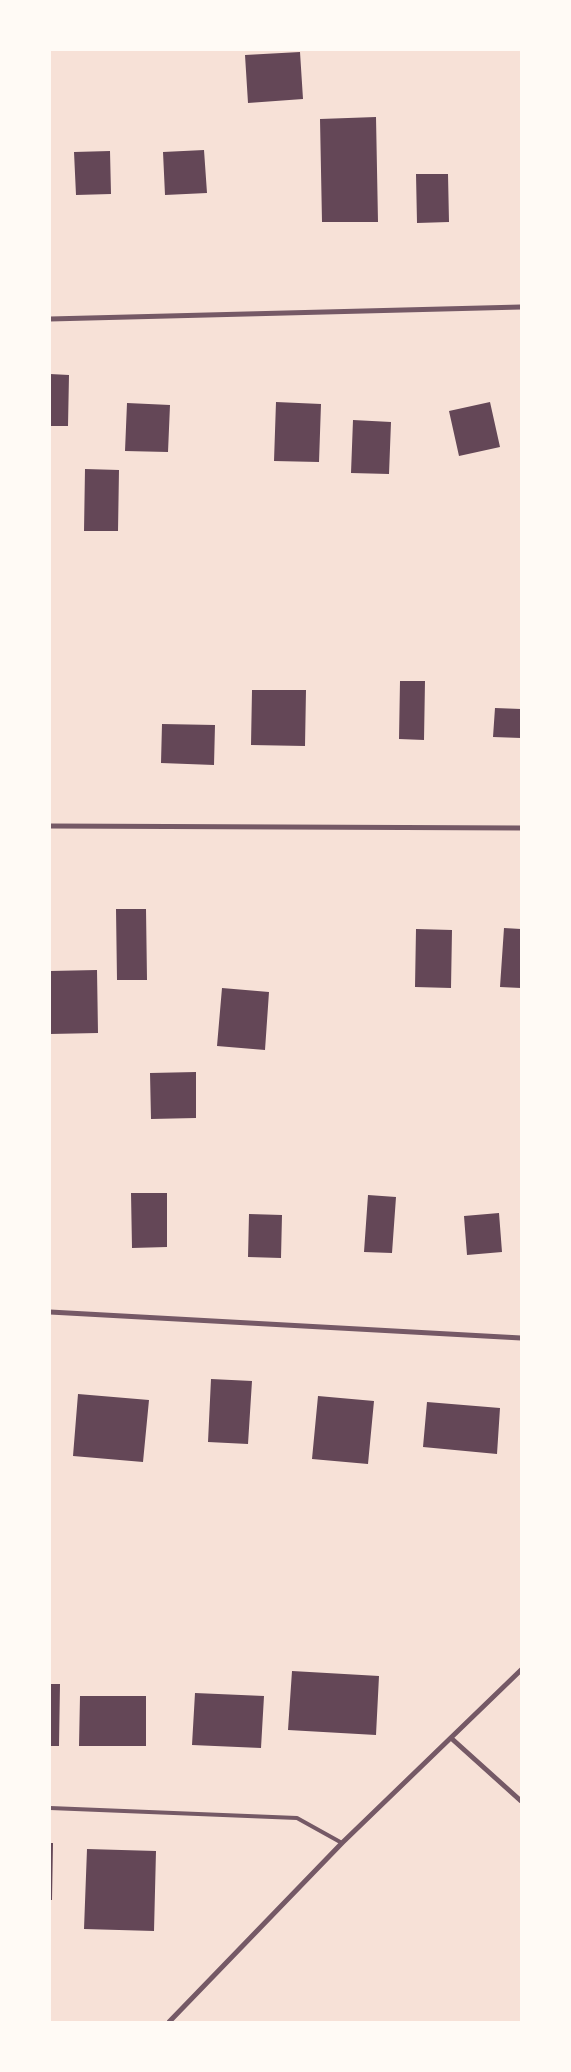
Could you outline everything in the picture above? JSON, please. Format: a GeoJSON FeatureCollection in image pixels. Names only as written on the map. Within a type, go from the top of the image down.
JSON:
{"type":"FeatureCollection","features":[{"type":"Feature","properties":{"kind":"street"},"geometry":{"type":"LineString","coordinates":[[50,319],[521,308]]}},
{"type":"Feature","properties":{"kind":"street"},"geometry":{"type":"LineString","coordinates":[[50,826],[521,828]]}},
{"type":"Feature","properties":{"kind":"street"},"geometry":{"type":"LineString","coordinates":[[50,1312],[521,1338]]}},
{"type":"Feature","properties":{"kind":"street"},"geometry":{"type":"LineString","coordinates":[[169,2022],[342,1843],[521,1670]]}},
{"type":"Feature","properties":{"kind":"street"},"geometry":{"type":"LineString","coordinates":[[451,1738],[521,1801]]}},
{"type":"Feature","properties":{"kind":"lane"},"geometry":{"type":"LineString","coordinates":[[50,1808],[297,1818],[342,1843]]}},
{"type":"Feature","properties":{"kind":"building"},"geometry":{"type":"Polygon","coordinates":[[[300,52],[303,99],[248,103],[245,55],[300,52]]]}},
{"type":"Feature","properties":{"kind":"building"},"geometry":{"type":"Polygon","coordinates":[[[376,117],[378,222],[322,222],[320,119],[376,117]]]}},
{"type":"Feature","properties":{"kind":"building"},"geometry":{"type":"Polygon","coordinates":[[[204,150],[207,193],[165,195],[163,152],[204,150]]]}},
{"type":"Feature","properties":{"kind":"building"},"geometry":{"type":"Polygon","coordinates":[[[110,151],[111,194],[76,195],[74,152],[110,151]]]}},
{"type":"Feature","properties":{"kind":"building"},"geometry":{"type":"Polygon","coordinates":[[[416,174],[448,174],[449,222],[417,223],[416,174]]]}},
{"type":"Feature","properties":{"kind":"building"},"geometry":{"type":"Polygon","coordinates":[[[50,374],[69,375],[68,426],[50,426],[50,374]]]}},
{"type":"Feature","properties":{"kind":"building"},"geometry":{"type":"Polygon","coordinates":[[[276,402],[321,404],[319,462],[274,461],[276,402]]]}},
{"type":"Feature","properties":{"kind":"building"},"geometry":{"type":"Polygon","coordinates":[[[490,402],[500,447],[459,456],[449,411],[490,402]]]}},
{"type":"Feature","properties":{"kind":"building"},"geometry":{"type":"Polygon","coordinates":[[[127,403],[170,405],[168,452],[125,451],[127,403]]]}},
{"type":"Feature","properties":{"kind":"building"},"geometry":{"type":"Polygon","coordinates":[[[353,420],[391,422],[389,474],[351,473],[353,420]]]}},
{"type":"Feature","properties":{"kind":"building"},"geometry":{"type":"Polygon","coordinates":[[[85,469],[119,470],[118,531],[84,531],[85,469]]]}},
{"type":"Feature","properties":{"kind":"building"},"geometry":{"type":"Polygon","coordinates":[[[400,681],[425,681],[424,740],[399,739],[400,681]]]}},
{"type":"Feature","properties":{"kind":"building"},"geometry":{"type":"Polygon","coordinates":[[[252,690],[306,690],[305,746],[251,745],[252,690]]]}},
{"type":"Feature","properties":{"kind":"building"},"geometry":{"type":"Polygon","coordinates":[[[495,708],[521,709],[521,738],[493,737],[495,708]]]}},
{"type":"Feature","properties":{"kind":"building"},"geometry":{"type":"Polygon","coordinates":[[[162,724],[215,725],[214,765],[161,763],[162,724]]]}},
{"type":"Feature","properties":{"kind":"building"},"geometry":{"type":"Polygon","coordinates":[[[116,909],[146,909],[147,980],[117,980],[116,909]]]}},
{"type":"Feature","properties":{"kind":"building"},"geometry":{"type":"Polygon","coordinates":[[[504,928],[521,929],[521,988],[500,987],[504,928]]]}},
{"type":"Feature","properties":{"kind":"building"},"geometry":{"type":"Polygon","coordinates":[[[416,929],[452,930],[451,988],[415,987],[416,929]]]}},
{"type":"Feature","properties":{"kind":"building"},"geometry":{"type":"Polygon","coordinates":[[[97,970],[98,1033],[50,1034],[50,971],[97,970]]]}},
{"type":"Feature","properties":{"kind":"building"},"geometry":{"type":"Polygon","coordinates":[[[222,988],[269,992],[265,1050],[217,1046],[222,988]]]}},
{"type":"Feature","properties":{"kind":"building"},"geometry":{"type":"Polygon","coordinates":[[[196,1072],[196,1118],[151,1119],[150,1073],[196,1072]]]}},
{"type":"Feature","properties":{"kind":"building"},"geometry":{"type":"Polygon","coordinates":[[[131,1193],[167,1193],[167,1247],[132,1248],[131,1193]]]}},
{"type":"Feature","properties":{"kind":"building"},"geometry":{"type":"Polygon","coordinates":[[[368,1195],[396,1197],[392,1253],[364,1252],[368,1195]]]}},
{"type":"Feature","properties":{"kind":"building"},"geometry":{"type":"Polygon","coordinates":[[[499,1213],[502,1252],[467,1255],[464,1216],[499,1213]]]}},
{"type":"Feature","properties":{"kind":"building"},"geometry":{"type":"Polygon","coordinates":[[[249,1214],[282,1215],[281,1258],[248,1257],[249,1214]]]}},
{"type":"Feature","properties":{"kind":"building"},"geometry":{"type":"Polygon","coordinates":[[[211,1379],[252,1381],[248,1444],[208,1442],[211,1379]]]}},
{"type":"Feature","properties":{"kind":"building"},"geometry":{"type":"Polygon","coordinates":[[[78,1394],[149,1400],[143,1462],[73,1456],[78,1394]]]}},
{"type":"Feature","properties":{"kind":"building"},"geometry":{"type":"Polygon","coordinates":[[[318,1396],[374,1401],[368,1464],[312,1459],[318,1396]]]}},
{"type":"Feature","properties":{"kind":"building"},"geometry":{"type":"Polygon","coordinates":[[[427,1402],[500,1408],[497,1454],[423,1447],[427,1402]]]}},
{"type":"Feature","properties":{"kind":"building"},"geometry":{"type":"Polygon","coordinates":[[[292,1671],[379,1676],[376,1735],[288,1730],[292,1671]]]}},
{"type":"Feature","properties":{"kind":"building"},"geometry":{"type":"Polygon","coordinates":[[[50,1684],[60,1684],[59,1746],[50,1746],[50,1684]]]}},
{"type":"Feature","properties":{"kind":"building"},"geometry":{"type":"Polygon","coordinates":[[[195,1693],[264,1696],[261,1748],[192,1745],[195,1693]]]}},
{"type":"Feature","properties":{"kind":"building"},"geometry":{"type":"Polygon","coordinates":[[[80,1696],[146,1696],[146,1746],[79,1746],[80,1696]]]}},
{"type":"Feature","properties":{"kind":"building"},"geometry":{"type":"Polygon","coordinates":[[[50,1843],[53,1843],[52,1900],[50,1900],[50,1843]]]}},
{"type":"Feature","properties":{"kind":"building"},"geometry":{"type":"Polygon","coordinates":[[[87,1849],[156,1851],[154,1931],[84,1929],[87,1849]]]}}]}
